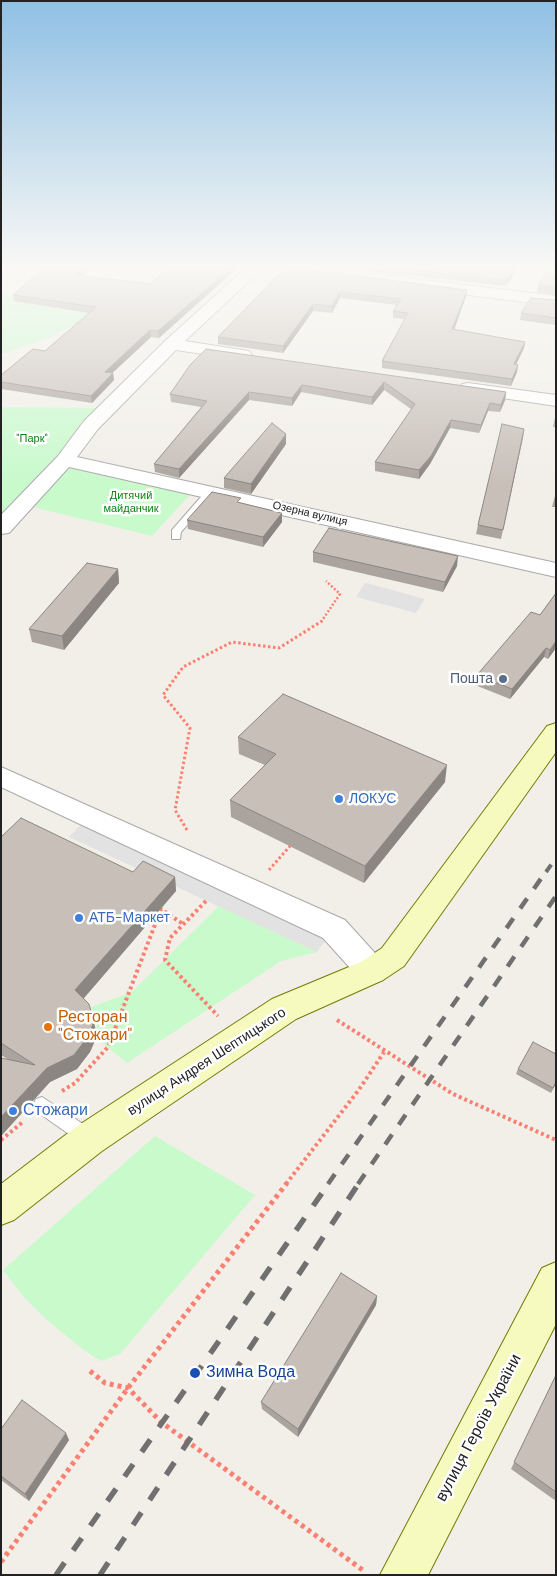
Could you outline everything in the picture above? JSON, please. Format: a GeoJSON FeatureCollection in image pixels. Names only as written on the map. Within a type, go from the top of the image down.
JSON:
{"type":"FeatureCollection","features":[{"type":"Feature","properties":{"kind":"main road","name":"вулиця Андрея Шептицького"},"geometry":{"type":"LineString","coordinates":[[1,1207],[89,1139],[284,1009],[372,971],[393,957],[556,732]]}},
{"type":"Feature","properties":{"kind":"main road","name":"вулиця Героїв України"},"geometry":{"type":"LineString","coordinates":[[403,1575],[556,1282]]}},
{"type":"Feature","properties":{"kind":"street"},"geometry":{"type":"LineString","coordinates":[[1,528],[65,460],[91,425],[178,339]]}},
{"type":"Feature","properties":{"kind":"street"},"geometry":{"type":"LineString","coordinates":[[172,344],[260,358]]}},
{"type":"Feature","properties":{"kind":"street"},"geometry":{"type":"LineString","coordinates":[[447,385],[556,401]]}},
{"type":"Feature","properties":{"kind":"street","name":"Озерна вулиця"},"geometry":{"type":"LineString","coordinates":[[65,460],[556,570]]}},
{"type":"Feature","properties":{"kind":"street"},"geometry":{"type":"LineString","coordinates":[[1,776],[334,929],[372,971]]}},
{"type":"Feature","properties":{"kind":"lane"},"geometry":{"type":"LineString","coordinates":[[176,537],[176,532],[211,492]]}},
{"type":"Feature","properties":{"kind":"lane"},"geometry":{"type":"LineString","coordinates":[[42,1105],[89,1139]]}},
{"type":"Feature","properties":{"kind":"path"},"geometry":{"type":"LineString","coordinates":[[211,872],[175,810],[190,728],[163,695],[183,667],[232,642],[279,648],[320,624],[340,594],[326,582]]}},
{"type":"Feature","properties":{"kind":"path"},"geometry":{"type":"LineString","coordinates":[[219,1018],[165,960],[170,938],[207,901],[251,890],[290,846]]}},
{"type":"Feature","properties":{"kind":"path"},"geometry":{"type":"LineString","coordinates":[[1,1140],[42,1105],[75,1082],[108,1047],[161,909],[184,924]]}},
{"type":"Feature","properties":{"kind":"path"},"geometry":{"type":"LineString","coordinates":[[337,1020],[384,1052],[454,1094],[556,1140]]}},
{"type":"Feature","properties":{"kind":"path"},"geometry":{"type":"LineString","coordinates":[[1,1562],[128,1388],[358,1091],[384,1052]]}},
{"type":"Feature","properties":{"kind":"path"},"geometry":{"type":"LineString","coordinates":[[90,1371],[105,1383],[128,1388],[161,1422],[369,1575]]}},
{"type":"Feature","properties":{"kind":"green space"},"geometry":{"type":"Polygon","coordinates":[[[1,339],[46,339],[1,354],[1,339]]]}},
{"type":"Feature","properties":{"kind":"green space","name":"\"Парк\""},"geometry":{"type":"Polygon","coordinates":[[[1,407],[96,408],[47,470],[1,517],[1,407]]]}},
{"type":"Feature","properties":{"kind":"green space","name":"Дитячий майданчик"},"geometry":{"type":"Polygon","coordinates":[[[65,460],[196,488],[152,536],[25,505],[65,460]]]}},
{"type":"Feature","properties":{"kind":"green space"},"geometry":{"type":"Polygon","coordinates":[[[219,906],[317,952],[281,961],[127,1063],[100,1041],[91,1007],[132,992],[219,906]]]}},
{"type":"Feature","properties":{"kind":"green space"},"geometry":{"type":"Polygon","coordinates":[[[155,1136],[255,1195],[120,1354],[101,1361],[85,1351],[47,1320],[23,1296],[3,1270],[155,1136]]]}},
{"type":"Feature","properties":{"kind":"shaded area"},"geometry":{"type":"Polygon","coordinates":[[[365,583],[425,599],[416,613],[356,597],[365,583]]]}},
{"type":"Feature","properties":{"kind":"shaded area"},"geometry":{"type":"Polygon","coordinates":[[[89,816],[334,929],[317,952],[69,837],[89,816]]]}},
{"type":"Feature","properties":{"kind":"building"},"geometry":{"type":"Polygon","coordinates":[[[59,339],[141,339],[105,372],[113,373],[91,396],[1,382],[1,375],[33,349],[45,351],[59,339]]]}},
{"type":"Feature","properties":{"kind":"building"},"geometry":{"type":"Polygon","coordinates":[[[229,339],[288,339],[283,346],[229,339]]]}},
{"type":"Feature","properties":{"kind":"building"},"geometry":{"type":"Polygon","coordinates":[[[394,339],[506,339],[525,342],[514,364],[518,365],[512,379],[382,361],[394,339]]]}},
{"type":"Feature","properties":{"kind":"building"},"geometry":{"type":"Polygon","coordinates":[[[206,349],[506,392],[501,405],[490,403],[481,425],[451,420],[431,456],[419,470],[375,462],[415,404],[384,382],[372,397],[302,385],[292,398],[249,392],[179,469],[154,464],[207,401],[170,394],[190,365],[206,349]]]}},
{"type":"Feature","properties":{"kind":"building"},"geometry":{"type":"Polygon","coordinates":[[[272,423],[286,434],[251,484],[224,478],[272,423]]]}},
{"type":"Feature","properties":{"kind":"building"},"geometry":{"type":"Polygon","coordinates":[[[502,424],[524,429],[503,530],[478,525],[502,424]]]}},
{"type":"Feature","properties":{"kind":"building"},"geometry":{"type":"Polygon","coordinates":[[[212,492],[241,498],[237,502],[282,513],[263,537],[187,520],[212,492]]]}},
{"type":"Feature","properties":{"kind":"building"},"geometry":{"type":"Polygon","coordinates":[[[329,528],[458,556],[445,582],[313,552],[329,528]]]}},
{"type":"Feature","properties":{"kind":"building"},"geometry":{"type":"Polygon","coordinates":[[[87,563],[118,569],[62,636],[29,629],[87,563]]]}},
{"type":"Feature","properties":{"kind":"building"},"geometry":{"type":"Polygon","coordinates":[[[556,593],[556,641],[550,650],[546,648],[512,689],[477,675],[531,612],[540,615],[556,593]]]}},
{"type":"Feature","properties":{"kind":"building","name":"ЛОКУС"},"geometry":{"type":"Polygon","coordinates":[[[283,694],[447,765],[365,866],[230,800],[276,754],[238,737],[283,694]]]}},
{"type":"Feature","properties":{"kind":"building","name":"АТБ-Маркет"},"geometry":{"type":"Polygon","coordinates":[[[21,818],[133,872],[143,861],[175,877],[75,990],[89,1004],[94,1022],[87,1038],[74,1055],[47,1068],[1,1117],[1,1058],[35,1065],[1,1043],[1,837],[21,818]]]}},
{"type":"Feature","properties":{"kind":"building"},"geometry":{"type":"Polygon","coordinates":[[[533,1042],[556,1054],[556,1082],[553,1088],[518,1069],[533,1042]]]}},
{"type":"Feature","properties":{"kind":"building"},"geometry":{"type":"Polygon","coordinates":[[[341,1273],[377,1296],[298,1429],[261,1402],[341,1273]]]}},
{"type":"Feature","properties":{"kind":"building"},"geometry":{"type":"Polygon","coordinates":[[[556,1375],[556,1492],[514,1462],[556,1375]]]}},
{"type":"Feature","properties":{"kind":"building"},"geometry":{"type":"Polygon","coordinates":[[[22,1400],[66,1433],[25,1494],[1,1476],[1,1429],[22,1400]]]}},
{"type":"Feature","properties":{"kind":"railway"},"geometry":{"type":"LineString","coordinates":[[546,872],[556,858]]}},
{"type":"Feature","properties":{"kind":"railway"},"geometry":{"type":"LineString","coordinates":[[328,1184],[547,870]]}},
{"type":"Feature","properties":{"kind":"railway"},"geometry":{"type":"LineString","coordinates":[[358,1184],[556,896]]}},
{"type":"Feature","properties":{"kind":"railway"},"geometry":{"type":"LineString","coordinates":[[56,1575],[329,1183]]}},
{"type":"Feature","properties":{"kind":"railway"},"geometry":{"type":"LineString","coordinates":[[100,1575],[359,1183]]}},
{"type":"Feature","properties":{"kind":"place","name":"Пошта"},"geometry":{"type":"Point","coordinates":[503,679]}},
{"type":"Feature","properties":{"kind":"place","name":"ЛОКУС"},"geometry":{"type":"Point","coordinates":[339,799]}},
{"type":"Feature","properties":{"kind":"place","name":"АТБ-Маркет"},"geometry":{"type":"Point","coordinates":[79,918]}},
{"type":"Feature","properties":{"kind":"place","name":"Ресторан \"Стожари\""},"geometry":{"type":"Point","coordinates":[48,1027]}},
{"type":"Feature","properties":{"kind":"place","name":"Стожари"},"geometry":{"type":"Point","coordinates":[13,1111]}},
{"type":"Feature","properties":{"kind":"place","name":"Зимна Вода"},"geometry":{"type":"Point","coordinates":[195,1373]}}]}
